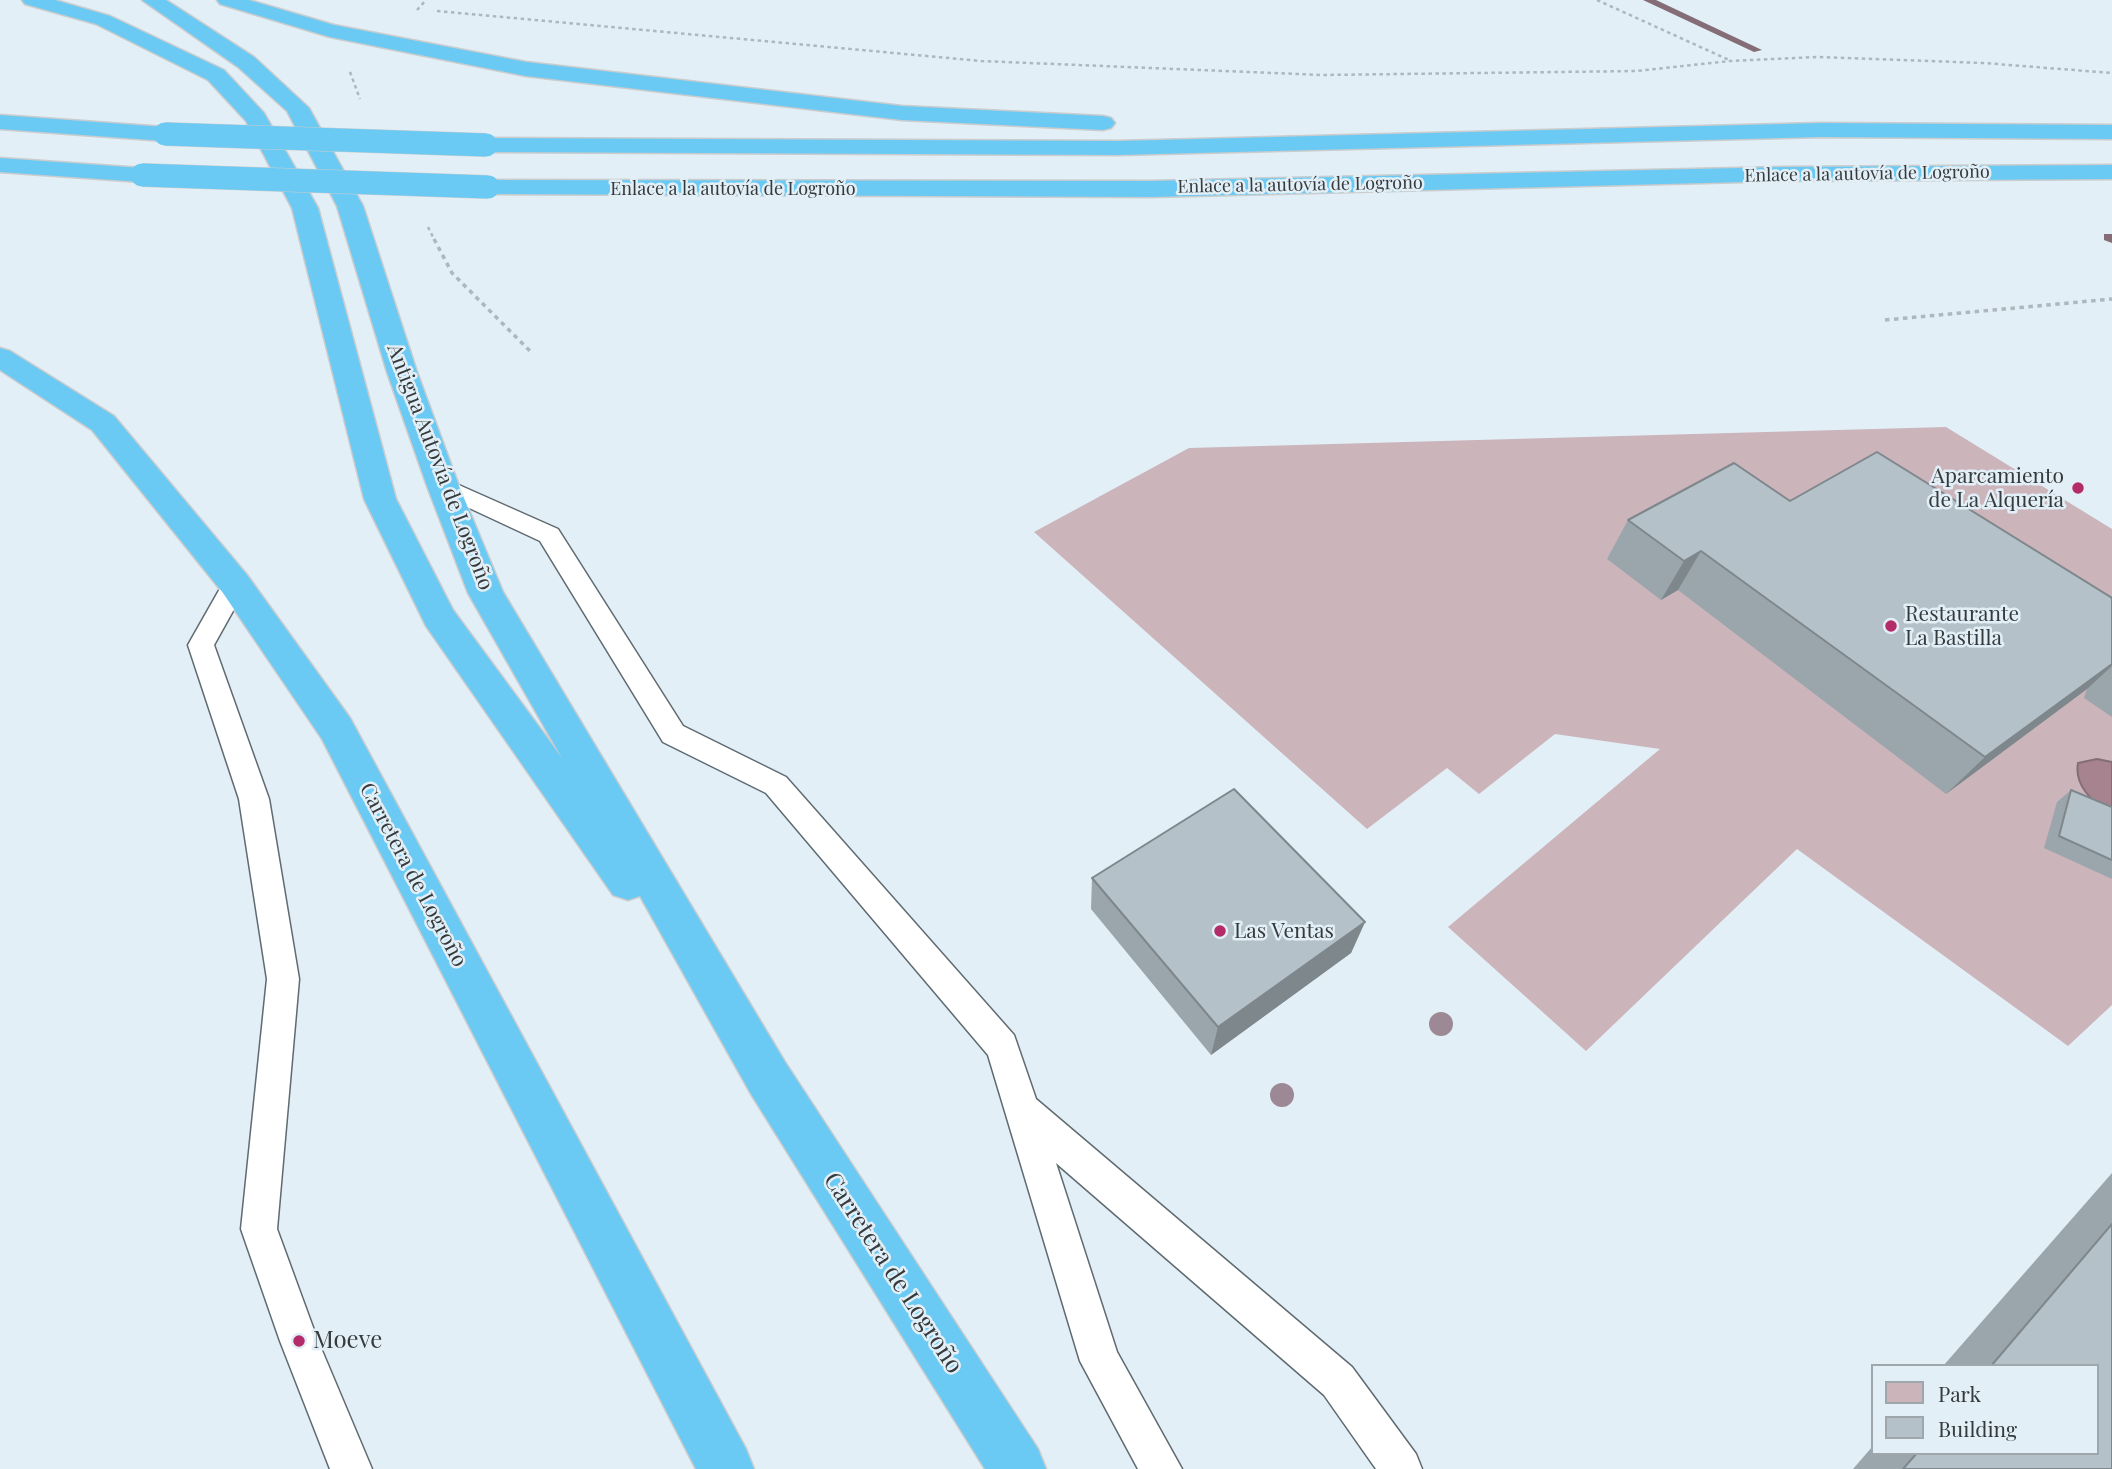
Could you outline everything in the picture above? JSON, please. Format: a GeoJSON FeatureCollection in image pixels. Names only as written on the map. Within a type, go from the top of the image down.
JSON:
{"type":"FeatureCollection","features":[{"type":"Feature","properties":{"kind":"highway"},"geometry":{"type":"LineString","coordinates":[[32,0],[103,20],[216,75],[256,118],[305,208],[380,499],[439,617],[768,1078]]}},
{"type":"Feature","properties":{"kind":"highway"},"geometry":{"type":"LineString","coordinates":[[227,0],[330,31],[526,69],[889,112],[1129,124]]}},
{"type":"Feature","properties":{"kind":"highway","name":"Antigua Autovía de Logroño"},"geometry":{"type":"LineString","coordinates":[[146,5],[191,25],[246,62],[297,108],[350,206],[402,372],[443,486],[486,593],[768,1078]]}},
{"type":"Feature","properties":{"kind":"highway"},"geometry":{"type":"LineString","coordinates":[[0,122],[165,134],[486,145],[1118,148],[1500,136]]}},
{"type":"Feature","properties":{"kind":"highway"},"geometry":{"type":"LineString","coordinates":[[1184,124],[1374,125],[1500,136]]}},
{"type":"Feature","properties":{"kind":"highway","name":"Enlace a la autovía de Logroño"},"geometry":{"type":"LineString","coordinates":[[1500,136],[1821,130],[2112,132]]}},
{"type":"Feature","properties":{"kind":"highway","name":"Enlace a la autovía de Logroño"},"geometry":{"type":"LineString","coordinates":[[0,165],[142,175],[488,187],[1137,189],[1783,174],[2112,172]]}},
{"type":"Feature","properties":{"kind":"highway","name":"Carretera de Logroño"},"geometry":{"type":"LineString","coordinates":[[0,357],[103,423],[235,584],[336,729],[726,1469]]}},
{"type":"Feature","properties":{"kind":"highway","name":"Carretera de Logroño"},"geometry":{"type":"LineString","coordinates":[[768,1078],[1018,1469]]}},
{"type":"Feature","properties":{"kind":"lane"},"geometry":{"type":"LineString","coordinates":[[443,486],[549,535],[673,734],[776,785],[1002,1046],[1100,1361],[1161,1469]]}},
{"type":"Feature","properties":{"kind":"lane"},"geometry":{"type":"LineString","coordinates":[[235,584],[201,645],[254,799],[283,979],[259,1229],[299,1341],[351,1469]]}},
{"type":"Feature","properties":{"kind":"lane"},"geometry":{"type":"LineString","coordinates":[[1023,1111],[1338,1381],[1401,1469]]}},
{"type":"Feature","properties":{"kind":"path"},"geometry":{"type":"LineString","coordinates":[[418,9],[426,0]]}},
{"type":"Feature","properties":{"kind":"path"},"geometry":{"type":"LineString","coordinates":[[1597,0],[1730,61]]}},
{"type":"Feature","properties":{"kind":"path"},"geometry":{"type":"LineString","coordinates":[[405,7],[981,61],[1322,75],[1623,71],[1730,61],[1817,57],[1896,58],[2112,73]]}},
{"type":"Feature","properties":{"kind":"path"},"geometry":{"type":"LineString","coordinates":[[1885,320],[2112,299]]}},
{"type":"Feature","properties":{"kind":"green space"},"geometry":{"type":"Polygon","coordinates":[[[1946,427],[2112,529],[2112,1005],[2068,1046],[1797,849],[1586,1051],[1448,927],[1660,749],[1555,734],[1479,794],[1447,768],[1367,829],[1034,532],[1189,448],[1946,427]]]}},
{"type":"Feature","properties":{"kind":"shaded area"},"geometry":{"type":"Polygon","coordinates":[[[2097,759],[2112,762],[2112,813],[2091,799],[2079,779],[2078,763],[2097,759]]]}},
{"type":"Feature","properties":{"kind":"building","name":"Restaurante La Bastilla"},"geometry":{"type":"Polygon","coordinates":[[[1877,452],[2112,598],[2112,664],[1985,757],[1701,551],[1684,561],[1628,520],[1734,463],[1790,501],[1877,452]]]}},
{"type":"Feature","properties":{"kind":"building","name":"Las Ventas"},"geometry":{"type":"Polygon","coordinates":[[[1234,789],[1365,922],[1218,1027],[1092,878],[1234,789]]]}},
{"type":"Feature","properties":{"kind":"building"},"geometry":{"type":"Polygon","coordinates":[[[2071,790],[2112,807],[2112,860],[2059,836],[2071,790]]]}},
{"type":"Feature","properties":{"kind":"building"},"geometry":{"type":"Polygon","coordinates":[[[2112,1224],[2112,1469],[1903,1469],[1915,1455],[2098,1455],[2098,1364],[1993,1364],[2112,1224]]]}},
{"type":"Feature","properties":{"kind":"waterway"},"geometry":{"type":"LineString","coordinates":[[1648,0],[1757,50]]}},
{"type":"Feature","properties":{"kind":"waterway"},"geometry":{"type":"LineString","coordinates":[[2108,237],[2112,239]]}},
{"type":"Feature","properties":{"kind":"place","name":"Aparcamiento de La Alquería"},"geometry":{"type":"Point","coordinates":[2078,488]}},
{"type":"Feature","properties":{"kind":"place","name":"Restaurante La Bastilla"},"geometry":{"type":"Point","coordinates":[1891,626]}},
{"type":"Feature","properties":{"kind":"place","name":"Las Ventas"},"geometry":{"type":"Point","coordinates":[1220,931]}},
{"type":"Feature","properties":{"kind":"place","name":"Moeve"},"geometry":{"type":"Point","coordinates":[299,1341]}}]}
